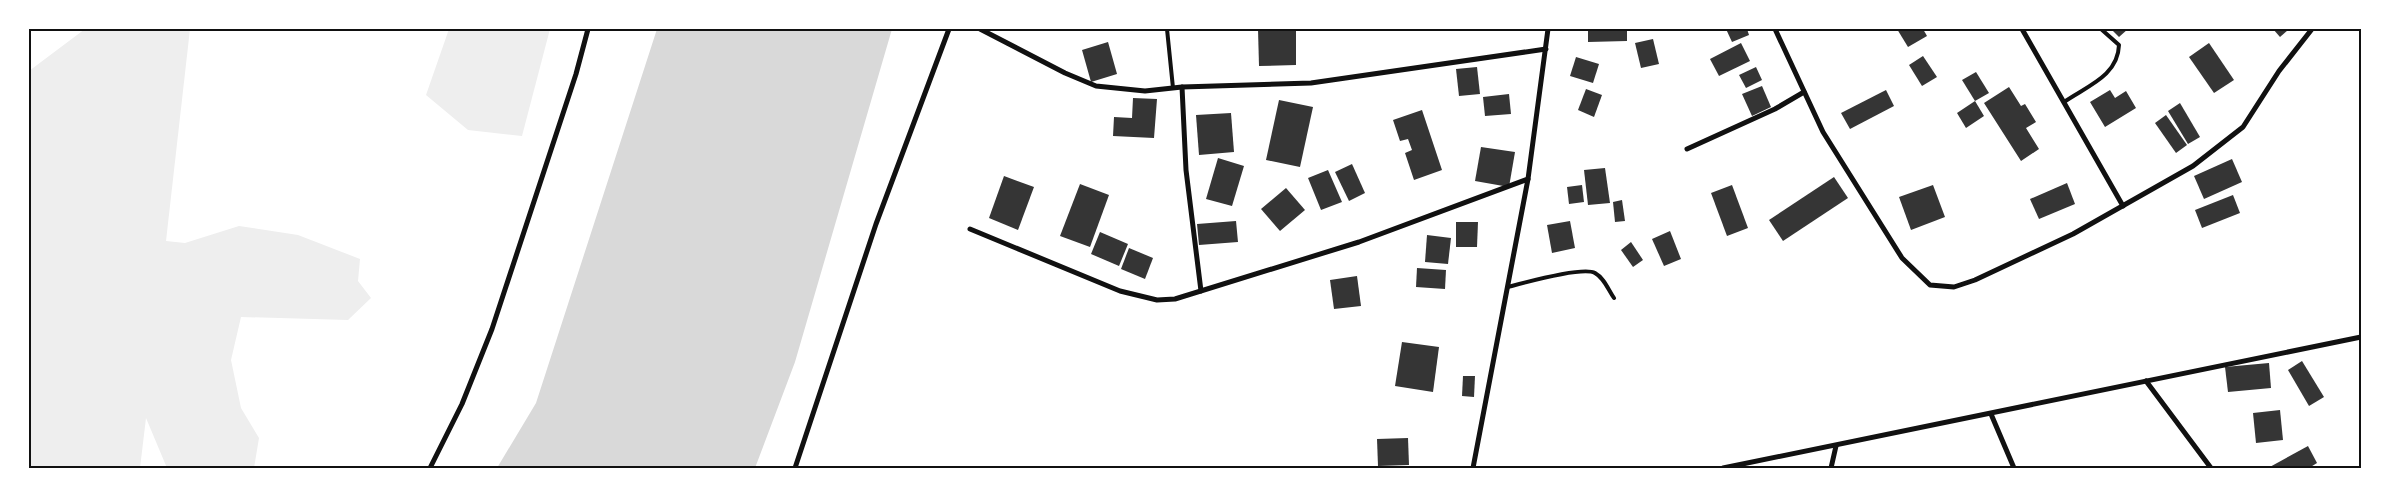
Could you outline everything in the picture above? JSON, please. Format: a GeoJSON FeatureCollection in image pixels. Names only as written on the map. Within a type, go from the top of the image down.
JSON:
{"type":"FeatureCollection","features":[{"type":"Feature","properties":{"kind":"street"},"geometry":{"type":"LineString","coordinates":[[430,468],[462,404],[492,329],[576,74],[588,29]]}},
{"type":"Feature","properties":{"kind":"street"},"geometry":{"type":"LineString","coordinates":[[795,468],[876,224],[949,29]]}},
{"type":"Feature","properties":{"kind":"street"},"geometry":{"type":"LineString","coordinates":[[980,29],[1065,73],[1096,86],[1145,91],[1182,87],[1311,83],[1546,49]]}},
{"type":"Feature","properties":{"kind":"street"},"geometry":{"type":"LineString","coordinates":[[1473,468],[1528,179],[1548,29]]}},
{"type":"Feature","properties":{"kind":"street"},"geometry":{"type":"LineString","coordinates":[[1775,29],[1823,132],[1902,258],[1930,285],[1954,287],[1975,280],[2073,234],[2193,166],[2243,127],[2279,71],[2312,29]]}},
{"type":"Feature","properties":{"kind":"street"},"geometry":{"type":"LineString","coordinates":[[2022,29],[2123,206]]}},
{"type":"Feature","properties":{"kind":"street"},"geometry":{"type":"LineString","coordinates":[[1182,87],[1186,170],[1201,291]]}},
{"type":"Feature","properties":{"kind":"street"},"geometry":{"type":"LineString","coordinates":[[1686,148],[1730,130],[1804,92]]}},
{"type":"Feature","properties":{"kind":"street"},"geometry":{"type":"LineString","coordinates":[[970,229],[1137,296],[1157,300],[1176,299],[1359,242],[1528,179]]}},
{"type":"Feature","properties":{"kind":"street"},"geometry":{"type":"LineString","coordinates":[[1723,468],[2361,338]]}},
{"type":"Feature","properties":{"kind":"street"},"geometry":{"type":"LineString","coordinates":[[2146,381],[2212,468]]}},
{"type":"Feature","properties":{"kind":"street"},"geometry":{"type":"LineString","coordinates":[[1991,414],[2014,468]]}},
{"type":"Feature","properties":{"kind":"street"},"geometry":{"type":"LineString","coordinates":[[1831,468],[1836,446]]}},
{"type":"Feature","properties":{"kind":"lane"},"geometry":{"type":"LineString","coordinates":[[1168,29],[1173,88]]}},
{"type":"Feature","properties":{"kind":"lane"},"geometry":{"type":"LineString","coordinates":[[2064,102],[2102,79],[2118,58],[2119,45],[2101,29]]}},
{"type":"Feature","properties":{"kind":"lane"},"geometry":{"type":"LineString","coordinates":[[1508,287],[1575,271],[1593,271],[1601,277],[1614,298]]}},
{"type":"Feature","properties":{"kind":"shaded area"},"geometry":{"type":"Polygon","coordinates":[[[85,29],[190,29],[166,241],[185,243],[239,226],[298,235],[360,259],[358,281],[371,298],[348,320],[241,317],[231,360],[241,408],[259,438],[254,468],[167,468],[146,418],[140,468],[29,468],[29,71],[85,29]]]}},
{"type":"Feature","properties":{"kind":"shaded area"},"geometry":{"type":"Polygon","coordinates":[[[449,29],[550,29],[522,136],[468,130],[426,95],[449,29]]]}},
{"type":"Feature","properties":{"kind":"shaded area"},"geometry":{"type":"Polygon","coordinates":[[[657,29],[892,29],[795,362],[755,468],[497,468],[536,403],[657,29]]]}},
{"type":"Feature","properties":{"kind":"building"},"geometry":{"type":"Polygon","coordinates":[[[1258,29],[1296,29],[1296,65],[1259,66],[1258,29]]]}},
{"type":"Feature","properties":{"kind":"building"},"geometry":{"type":"Polygon","coordinates":[[[1588,29],[1627,29],[1627,41],[1588,42],[1588,29]]]}},
{"type":"Feature","properties":{"kind":"building"},"geometry":{"type":"Polygon","coordinates":[[[1726,29],[1747,29],[1749,35],[1732,42],[1726,29]]]}},
{"type":"Feature","properties":{"kind":"building"},"geometry":{"type":"Polygon","coordinates":[[[1897,29],[1923,29],[1927,36],[1908,47],[1897,29]]]}},
{"type":"Feature","properties":{"kind":"building"},"geometry":{"type":"Polygon","coordinates":[[[2111,29],[2128,29],[2119,37],[2111,29]]]}},
{"type":"Feature","properties":{"kind":"building"},"geometry":{"type":"Polygon","coordinates":[[[2273,29],[2289,29],[2280,37],[2273,29]]]}},
{"type":"Feature","properties":{"kind":"building"},"geometry":{"type":"Polygon","coordinates":[[[1653,39],[1659,64],[1641,68],[1635,43],[1653,39]]]}},
{"type":"Feature","properties":{"kind":"building"},"geometry":{"type":"Polygon","coordinates":[[[1108,42],[1117,74],[1091,82],[1082,50],[1108,42]]]}},
{"type":"Feature","properties":{"kind":"building"},"geometry":{"type":"Polygon","coordinates":[[[1741,43],[1750,61],[1719,76],[1710,59],[1741,43]]]}},
{"type":"Feature","properties":{"kind":"building"},"geometry":{"type":"Polygon","coordinates":[[[2209,43],[2234,80],[2214,93],[2189,57],[2209,43]]]}},
{"type":"Feature","properties":{"kind":"building"},"geometry":{"type":"Polygon","coordinates":[[[1923,56],[1937,77],[1922,86],[1909,65],[1923,56]]]}},
{"type":"Feature","properties":{"kind":"building"},"geometry":{"type":"Polygon","coordinates":[[[1576,57],[1599,64],[1593,83],[1570,76],[1576,57]]]}},
{"type":"Feature","properties":{"kind":"building"},"geometry":{"type":"Polygon","coordinates":[[[1477,67],[1480,94],[1459,96],[1456,69],[1477,67]]]}},
{"type":"Feature","properties":{"kind":"building"},"geometry":{"type":"Polygon","coordinates":[[[1756,67],[1762,80],[1746,88],[1739,75],[1756,67]]]}},
{"type":"Feature","properties":{"kind":"building"},"geometry":{"type":"Polygon","coordinates":[[[1976,72],[1989,93],[1975,101],[1962,80],[1976,72]]]}},
{"type":"Feature","properties":{"kind":"building"},"geometry":{"type":"Polygon","coordinates":[[[1762,86],[1771,107],[1752,116],[1742,94],[1762,86]]]}},
{"type":"Feature","properties":{"kind":"building"},"geometry":{"type":"Polygon","coordinates":[[[2009,87],[2021,106],[2025,104],[2036,122],[2026,128],[2039,149],[2021,161],[1984,103],[2009,87]]]}},
{"type":"Feature","properties":{"kind":"building"},"geometry":{"type":"Polygon","coordinates":[[[1586,89],[1602,95],[1594,117],[1578,110],[1586,89]]]}},
{"type":"Feature","properties":{"kind":"building"},"geometry":{"type":"Polygon","coordinates":[[[1886,90],[1894,106],[1850,129],[1841,113],[1886,90]]]}},
{"type":"Feature","properties":{"kind":"building"},"geometry":{"type":"Polygon","coordinates":[[[2110,90],[2115,98],[2126,91],[2136,108],[2105,127],[2090,102],[2110,90]]]}},
{"type":"Feature","properties":{"kind":"building"},"geometry":{"type":"Polygon","coordinates":[[[1509,94],[1511,114],[1485,116],[1483,97],[1509,94]]]}},
{"type":"Feature","properties":{"kind":"building"},"geometry":{"type":"Polygon","coordinates":[[[1133,98],[1157,99],[1154,138],[1113,136],[1114,117],[1132,118],[1133,98]]]}},
{"type":"Feature","properties":{"kind":"building"},"geometry":{"type":"Polygon","coordinates":[[[1279,100],[1313,107],[1300,167],[1266,160],[1279,100]]]}},
{"type":"Feature","properties":{"kind":"building"},"geometry":{"type":"Polygon","coordinates":[[[1975,101],[1984,116],[1966,128],[1957,113],[1975,101]]]}},
{"type":"Feature","properties":{"kind":"building"},"geometry":{"type":"Polygon","coordinates":[[[2180,103],[2200,137],[2188,144],[2168,111],[2180,103]]]}},
{"type":"Feature","properties":{"kind":"building"},"geometry":{"type":"Polygon","coordinates":[[[1422,110],[1442,170],[1414,180],[1405,153],[1412,150],[1408,139],[1400,141],[1393,120],[1422,110]]]}},
{"type":"Feature","properties":{"kind":"building"},"geometry":{"type":"Polygon","coordinates":[[[1231,113],[1234,152],[1199,155],[1196,115],[1231,113]]]}},
{"type":"Feature","properties":{"kind":"building"},"geometry":{"type":"Polygon","coordinates":[[[2166,115],[2187,145],[2176,153],[2155,123],[2166,115]]]}},
{"type":"Feature","properties":{"kind":"building"},"geometry":{"type":"Polygon","coordinates":[[[1481,147],[1515,152],[1509,187],[1475,181],[1481,147]]]}},
{"type":"Feature","properties":{"kind":"building"},"geometry":{"type":"Polygon","coordinates":[[[1218,158],[1244,166],[1232,206],[1206,199],[1218,158]]]}},
{"type":"Feature","properties":{"kind":"building"},"geometry":{"type":"Polygon","coordinates":[[[2232,159],[2242,182],[2204,199],[2194,176],[2232,159]]]}},
{"type":"Feature","properties":{"kind":"building"},"geometry":{"type":"Polygon","coordinates":[[[1352,164],[1365,193],[1349,201],[1335,172],[1352,164]]]}},
{"type":"Feature","properties":{"kind":"building"},"geometry":{"type":"Polygon","coordinates":[[[1605,168],[1610,203],[1588,205],[1584,170],[1605,168]]]}},
{"type":"Feature","properties":{"kind":"building"},"geometry":{"type":"Polygon","coordinates":[[[1328,170],[1342,202],[1321,210],[1308,178],[1328,170]]]}},
{"type":"Feature","properties":{"kind":"building"},"geometry":{"type":"Polygon","coordinates":[[[1004,176],[1034,187],[1018,230],[989,218],[1004,176]]]}},
{"type":"Feature","properties":{"kind":"building"},"geometry":{"type":"Polygon","coordinates":[[[1834,177],[1848,198],[1783,241],[1769,220],[1834,177]]]}},
{"type":"Feature","properties":{"kind":"building"},"geometry":{"type":"Polygon","coordinates":[[[2067,183],[2075,204],[2039,219],[2030,199],[2067,183]]]}},
{"type":"Feature","properties":{"kind":"building"},"geometry":{"type":"Polygon","coordinates":[[[1080,184],[1109,195],[1090,247],[1060,236],[1080,184]]]}},
{"type":"Feature","properties":{"kind":"building"},"geometry":{"type":"Polygon","coordinates":[[[1582,185],[1584,202],[1569,204],[1567,187],[1582,185]]]}},
{"type":"Feature","properties":{"kind":"building"},"geometry":{"type":"Polygon","coordinates":[[[1732,185],[1748,228],[1727,236],[1711,193],[1732,185]]]}},
{"type":"Feature","properties":{"kind":"building"},"geometry":{"type":"Polygon","coordinates":[[[1933,185],[1945,217],[1911,230],[1899,197],[1933,185]]]}},
{"type":"Feature","properties":{"kind":"building"},"geometry":{"type":"Polygon","coordinates":[[[1286,188],[1305,210],[1280,231],[1261,209],[1286,188]]]}},
{"type":"Feature","properties":{"kind":"building"},"geometry":{"type":"Polygon","coordinates":[[[2233,195],[2240,213],[2202,228],[2195,210],[2233,195]]]}},
{"type":"Feature","properties":{"kind":"building"},"geometry":{"type":"Polygon","coordinates":[[[1622,200],[1625,221],[1615,222],[1613,202],[1622,200]]]}},
{"type":"Feature","properties":{"kind":"building"},"geometry":{"type":"Polygon","coordinates":[[[1236,221],[1238,242],[1199,245],[1197,224],[1236,221]]]}},
{"type":"Feature","properties":{"kind":"building"},"geometry":{"type":"Polygon","coordinates":[[[1570,221],[1575,248],[1552,253],[1547,225],[1570,221]]]}},
{"type":"Feature","properties":{"kind":"building"},"geometry":{"type":"Polygon","coordinates":[[[1456,222],[1478,222],[1477,247],[1456,247],[1456,222]]]}},
{"type":"Feature","properties":{"kind":"building"},"geometry":{"type":"Polygon","coordinates":[[[1670,231],[1681,259],[1664,266],[1652,239],[1670,231]]]}},
{"type":"Feature","properties":{"kind":"building"},"geometry":{"type":"Polygon","coordinates":[[[1100,232],[1128,244],[1119,266],[1091,254],[1100,232]]]}},
{"type":"Feature","properties":{"kind":"building"},"geometry":{"type":"Polygon","coordinates":[[[1427,235],[1451,238],[1448,264],[1425,262],[1427,235]]]}},
{"type":"Feature","properties":{"kind":"building"},"geometry":{"type":"Polygon","coordinates":[[[1631,242],[1643,260],[1633,267],[1621,250],[1631,242]]]}},
{"type":"Feature","properties":{"kind":"building"},"geometry":{"type":"Polygon","coordinates":[[[1129,248],[1153,258],[1145,279],[1121,269],[1129,248]]]}},
{"type":"Feature","properties":{"kind":"building"},"geometry":{"type":"Polygon","coordinates":[[[1417,268],[1446,270],[1445,289],[1416,287],[1417,268]]]}},
{"type":"Feature","properties":{"kind":"building"},"geometry":{"type":"Polygon","coordinates":[[[1357,276],[1361,306],[1334,309],[1330,280],[1357,276]]]}},
{"type":"Feature","properties":{"kind":"building"},"geometry":{"type":"Polygon","coordinates":[[[1402,342],[1439,347],[1433,392],[1395,386],[1402,342]]]}},
{"type":"Feature","properties":{"kind":"building"},"geometry":{"type":"Polygon","coordinates":[[[2302,361],[2324,397],[2309,406],[2288,370],[2302,361]]]}},
{"type":"Feature","properties":{"kind":"building"},"geometry":{"type":"Polygon","coordinates":[[[2269,363],[2271,388],[2228,392],[2225,367],[2269,363]]]}},
{"type":"Feature","properties":{"kind":"building"},"geometry":{"type":"Polygon","coordinates":[[[1463,376],[1475,376],[1474,397],[1462,396],[1463,376]]]}},
{"type":"Feature","properties":{"kind":"building"},"geometry":{"type":"Polygon","coordinates":[[[2280,410],[2283,440],[2256,443],[2253,413],[2280,410]]]}},
{"type":"Feature","properties":{"kind":"building"},"geometry":{"type":"Polygon","coordinates":[[[1408,438],[1409,465],[1378,466],[1377,439],[1408,438]]]}},
{"type":"Feature","properties":{"kind":"building"},"geometry":{"type":"Polygon","coordinates":[[[2308,446],[2317,463],[2309,468],[2268,468],[2308,446]]]}}]}
